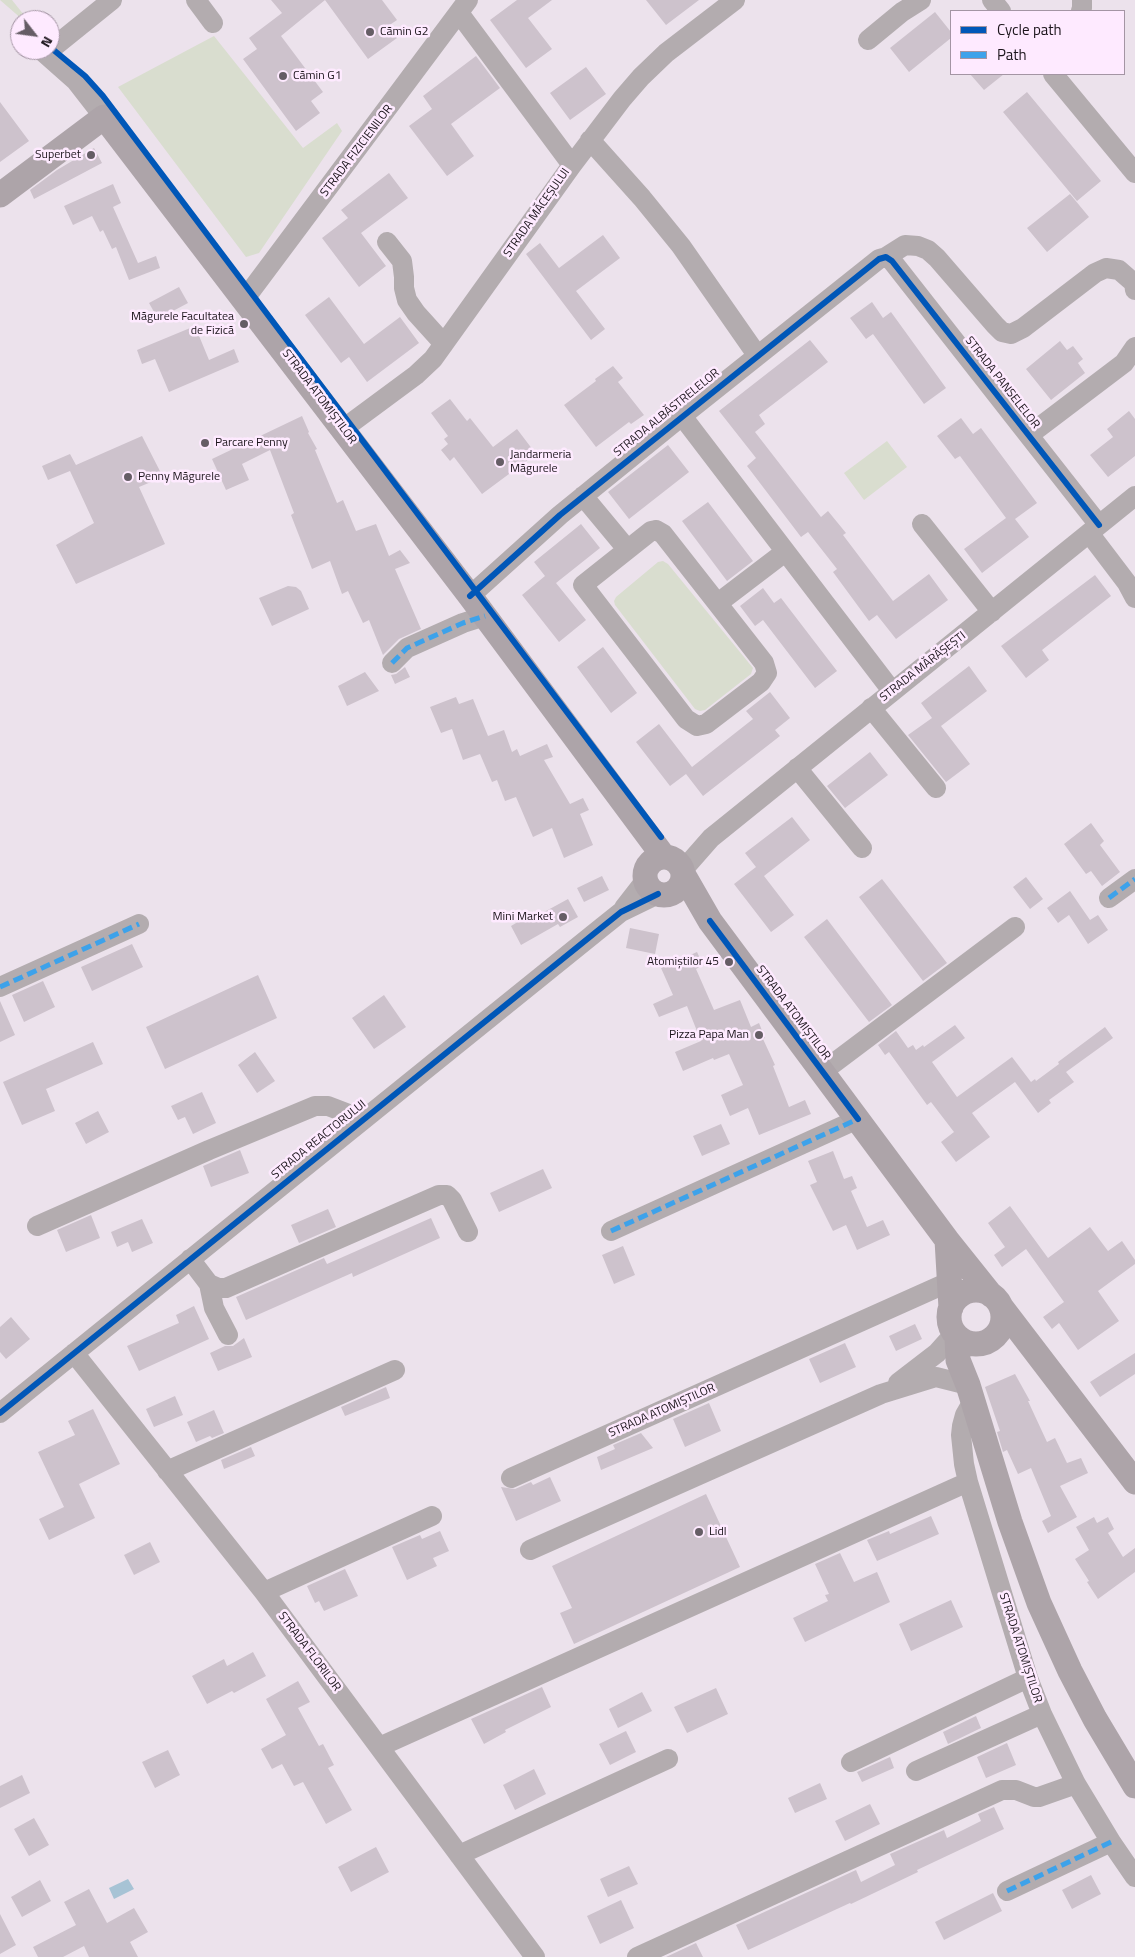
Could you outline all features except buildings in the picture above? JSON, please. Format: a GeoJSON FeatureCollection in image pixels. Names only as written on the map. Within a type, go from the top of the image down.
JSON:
{"type":"FeatureCollection","features":[{"type":"Feature","properties":{"kind":"main road","name":"STRADA ATOMIȘTILOR"},"geometry":{"type":"LineString","coordinates":[[104,117],[477,606],[639,824],[664,874],[710,921],[947,1240],[997,1301],[1135,1482]]}},
{"type":"Feature","properties":{"kind":"main road"},"geometry":{"type":"LineString","coordinates":[[0,195],[104,117]]}},
{"type":"Feature","properties":{"kind":"main road"},"geometry":{"type":"LineString","coordinates":[[947,1240],[950,1327],[970,1338],[1030,1344]]}},
{"type":"Feature","properties":{"kind":"main road"},"geometry":{"type":"LineString","coordinates":[[950,1308],[963,1293],[972,1290],[982,1291],[997,1301],[1004,1318],[1002,1328],[970,1338],[958,1360],[971,1393],[1010,1522],[1052,1634],[1095,1720],[1135,1786]]}},
{"type":"Feature","properties":{"kind":"street"},"geometry":{"type":"LineString","coordinates":[[60,40],[112,0]]}},
{"type":"Feature","properties":{"kind":"street"},"geometry":{"type":"LineString","coordinates":[[196,0],[213,23]]}},
{"type":"Feature","properties":{"kind":"street","name":"STRADA MĂCEȘULUI"},"geometry":{"type":"LineString","coordinates":[[342,429],[416,375],[433,359],[572,164],[641,77],[666,53],[735,0]]}},
{"type":"Feature","properties":{"kind":"street"},"geometry":{"type":"LineString","coordinates":[[868,40],[902,12],[921,0]]}},
{"type":"Feature","properties":{"kind":"street"},"geometry":{"type":"LineString","coordinates":[[992,0],[1000,10]]}},
{"type":"Feature","properties":{"kind":"street"},"geometry":{"type":"LineString","coordinates":[[463,7],[572,164]]}},
{"type":"Feature","properties":{"kind":"street","name":"STRADA FIZICIENILOR"},"geometry":{"type":"LineString","coordinates":[[244,300],[463,7]]}},
{"type":"Feature","properties":{"kind":"street","name":"STRADA ATOMIȘTILOR"},"geometry":{"type":"LineString","coordinates":[[55,60],[76,81],[104,117]]}},
{"type":"Feature","properties":{"kind":"street"},"geometry":{"type":"LineString","coordinates":[[1054,75],[1135,173]]}},
{"type":"Feature","properties":{"kind":"street"},"geometry":{"type":"LineString","coordinates":[[590,140],[642,198],[681,246],[757,356]]}},
{"type":"Feature","properties":{"kind":"street"},"geometry":{"type":"LineString","coordinates":[[387,242],[402,261],[404,288],[408,300],[416,313],[444,344]]}},
{"type":"Feature","properties":{"kind":"street","name":"STRADA ALBĂSTRELELOR"},"geometry":{"type":"LineString","coordinates":[[477,606],[532,538],[879,259],[886,257],[905,245],[918,246],[928,250],[995,325],[1002,332],[1011,334],[1023,328],[1095,273],[1106,268],[1120,270],[1135,285]]}},
{"type":"Feature","properties":{"kind":"street","name":"STRADA PANSELELOR"},"geometry":{"type":"LineString","coordinates":[[886,257],[892,261],[1029,435],[1094,529],[1135,598]]}},
{"type":"Feature","properties":{"kind":"street"},"geometry":{"type":"LineString","coordinates":[[1029,435],[1124,363],[1135,347]]}},
{"type":"Feature","properties":{"kind":"street","name":"STRADA ALBĂSTRELELOR"},"geometry":{"type":"LineString","coordinates":[[682,416],[892,692]]}},
{"type":"Feature","properties":{"kind":"street"},"geometry":{"type":"LineString","coordinates":[[583,496],[627,549]]}},
{"type":"Feature","properties":{"kind":"street","name":"STRADA MĂRĂȘEȘTI"},"geometry":{"type":"LineString","coordinates":[[664,874],[1135,496]]}},
{"type":"Feature","properties":{"kind":"street"},"geometry":{"type":"LineString","coordinates":[[922,524],[992,612]]}},
{"type":"Feature","properties":{"kind":"street"},"geometry":{"type":"LineString","coordinates":[[656,530],[662,534],[718,603],[764,663],[766,672],[761,682],[706,724],[697,726],[686,719],[583,585],[627,549],[651,531],[656,530]]}},
{"type":"Feature","properties":{"kind":"street"},"geometry":{"type":"LineString","coordinates":[[718,603],[785,552]]}},
{"type":"Feature","properties":{"kind":"street"},"geometry":{"type":"LineString","coordinates":[[392,663],[407,648],[477,606]]}},
{"type":"Feature","properties":{"kind":"street"},"geometry":{"type":"LineString","coordinates":[[871,708],[936,788]]}},
{"type":"Feature","properties":{"kind":"street"},"geometry":{"type":"LineString","coordinates":[[797,768],[862,848]]}},
{"type":"Feature","properties":{"kind":"street","name":"STRADA REACTORULUI"},"geometry":{"type":"LineString","coordinates":[[0,1413],[362,1119],[621,912],[664,874]]}},
{"type":"Feature","properties":{"kind":"street"},"geometry":{"type":"LineString","coordinates":[[1109,898],[1135,879]]}},
{"type":"Feature","properties":{"kind":"street"},"geometry":{"type":"LineString","coordinates":[[0,987],[139,924]]}},
{"type":"Feature","properties":{"kind":"street"},"geometry":{"type":"LineString","coordinates":[[822,1072],[1015,927]]}},
{"type":"Feature","properties":{"kind":"street","name":"STRADA REACTORULUI"},"geometry":{"type":"LineString","coordinates":[[37,1226],[314,1106],[328,1106],[362,1119]]}},
{"type":"Feature","properties":{"kind":"street"},"geometry":{"type":"LineString","coordinates":[[611,1231],[858,1119]]}},
{"type":"Feature","properties":{"kind":"street"},"geometry":{"type":"LineString","coordinates":[[190,1259],[210,1284],[218,1288],[226,1288],[440,1195],[447,1194],[468,1232]]}},
{"type":"Feature","properties":{"kind":"street","name":"STRADA ATOMIȘTILOR"},"geometry":{"type":"LineString","coordinates":[[511,1478],[949,1282]]}},
{"type":"Feature","properties":{"kind":"street"},"geometry":{"type":"LineString","coordinates":[[210,1284],[214,1308],[228,1336]]}},
{"type":"Feature","properties":{"kind":"street"},"geometry":{"type":"LineString","coordinates":[[882,1394],[937,1353],[970,1338]]}},
{"type":"Feature","properties":{"kind":"street","name":"STRADA FLORILOR"},"geometry":{"type":"LineString","coordinates":[[74,1353],[264,1592],[535,1957]]}},
{"type":"Feature","properties":{"kind":"street"},"geometry":{"type":"LineString","coordinates":[[167,1471],[395,1370]]}},
{"type":"Feature","properties":{"kind":"street"},"geometry":{"type":"LineString","coordinates":[[530,1550],[882,1394],[936,1377],[971,1393]]}},
{"type":"Feature","properties":{"kind":"street","name":"STRADA ATOMIȘTILOR"},"geometry":{"type":"LineString","coordinates":[[971,1393],[961,1434],[968,1482],[1028,1678],[1042,1714],[1076,1784],[1111,1842],[1135,1877]]}},
{"type":"Feature","properties":{"kind":"street"},"geometry":{"type":"LineString","coordinates":[[379,1747],[968,1482]]}},
{"type":"Feature","properties":{"kind":"street"},"geometry":{"type":"LineString","coordinates":[[264,1592],[432,1516]]}},
{"type":"Feature","properties":{"kind":"street"},"geometry":{"type":"LineString","coordinates":[[851,1762],[1028,1678]]}},
{"type":"Feature","properties":{"kind":"street"},"geometry":{"type":"LineString","coordinates":[[916,1771],[1042,1714]]}},
{"type":"Feature","properties":{"kind":"street"},"geometry":{"type":"LineString","coordinates":[[459,1855],[668,1759]]}},
{"type":"Feature","properties":{"kind":"street"},"geometry":{"type":"LineString","coordinates":[[637,1957],[1002,1790],[1016,1790],[1039,1797],[1076,1784]]}},
{"type":"Feature","properties":{"kind":"street"},"geometry":{"type":"LineString","coordinates":[[1007,1891],[1111,1842]]}},
{"type":"Feature","properties":{"kind":"shaded area"},"geometry":{"type":"Polygon","coordinates":[[[0,0],[12,0],[20,10],[12,10],[0,0]]]}},
{"type":"Feature","properties":{"kind":"shaded area"},"geometry":{"type":"Polygon","coordinates":[[[214,36],[303,148],[337,123],[342,131],[259,253],[246,257],[118,87],[214,36]]]}},
{"type":"Feature","properties":{"kind":"shaded area"},"geometry":{"type":"Polygon","coordinates":[[[887,441],[907,467],[864,500],[844,473],[887,441]]]}},
{"type":"Feature","properties":{"kind":"shaded area"},"geometry":{"type":"Polygon","coordinates":[[[663,561],[668,564],[753,668],[751,674],[705,710],[695,709],[615,605],[616,597],[658,562],[663,561]]]}},
{"type":"Feature","properties":{"kind":"water"},"geometry":{"type":"Polygon","coordinates":[[[128,1879],[134,1889],[114,1899],[109,1888],[128,1879]]]}},
{"type":"Feature","properties":{"kind":"marked path"},"geometry":{"type":"LineString","coordinates":[[392,663],[407,648],[463,623],[485,616]]}},
{"type":"Feature","properties":{"kind":"marked path"},"geometry":{"type":"LineString","coordinates":[[1109,898],[1135,879]]}},
{"type":"Feature","properties":{"kind":"marked path"},"geometry":{"type":"LineString","coordinates":[[0,987],[139,924]]}},
{"type":"Feature","properties":{"kind":"marked path"},"geometry":{"type":"LineString","coordinates":[[611,1231],[858,1119]]}},
{"type":"Feature","properties":{"kind":"marked path"},"geometry":{"type":"LineString","coordinates":[[1007,1891],[1111,1842]]}},
{"type":"Feature","properties":{"kind":"cycle path"},"geometry":{"type":"LineString","coordinates":[[60,55],[85,76],[103,96],[661,837]]}},
{"type":"Feature","properties":{"kind":"cycle path"},"geometry":{"type":"LineString","coordinates":[[470,596],[560,515],[879,259],[886,257],[892,261],[1099,525]]}},
{"type":"Feature","properties":{"kind":"cycle path"},"geometry":{"type":"LineString","coordinates":[[0,1413],[621,912],[658,894]]}},
{"type":"Feature","properties":{"kind":"cycle path"},"geometry":{"type":"LineString","coordinates":[[710,921],[858,1119]]}},
{"type":"Feature","properties":{"kind":"place","name":"Cămin G2"},"geometry":{"type":"Point","coordinates":[370,32]}},
{"type":"Feature","properties":{"kind":"place","name":"Cămin G1"},"geometry":{"type":"Point","coordinates":[283,76]}},
{"type":"Feature","properties":{"kind":"place","name":"Superbet"},"geometry":{"type":"Point","coordinates":[91,155]}},
{"type":"Feature","properties":{"kind":"place","name":"Măgurele Facultatea de Fizică"},"geometry":{"type":"Point","coordinates":[244,324]}},
{"type":"Feature","properties":{"kind":"place","name":"Parcare Penny"},"geometry":{"type":"Point","coordinates":[205,443]}},
{"type":"Feature","properties":{"kind":"place","name":"Jandarmeria Măgurele"},"geometry":{"type":"Point","coordinates":[500,462]}},
{"type":"Feature","properties":{"kind":"place","name":"Penny Măgurele"},"geometry":{"type":"Point","coordinates":[128,477]}},
{"type":"Feature","properties":{"kind":"place","name":"Mini Market"},"geometry":{"type":"Point","coordinates":[563,917]}},
{"type":"Feature","properties":{"kind":"place","name":"Atomiștilor 45"},"geometry":{"type":"Point","coordinates":[729,962]}},
{"type":"Feature","properties":{"kind":"place","name":"Pizza Papa Man"},"geometry":{"type":"Point","coordinates":[759,1035]}},
{"type":"Feature","properties":{"kind":"place","name":"Lidl"},"geometry":{"type":"Point","coordinates":[699,1532]}}]}
